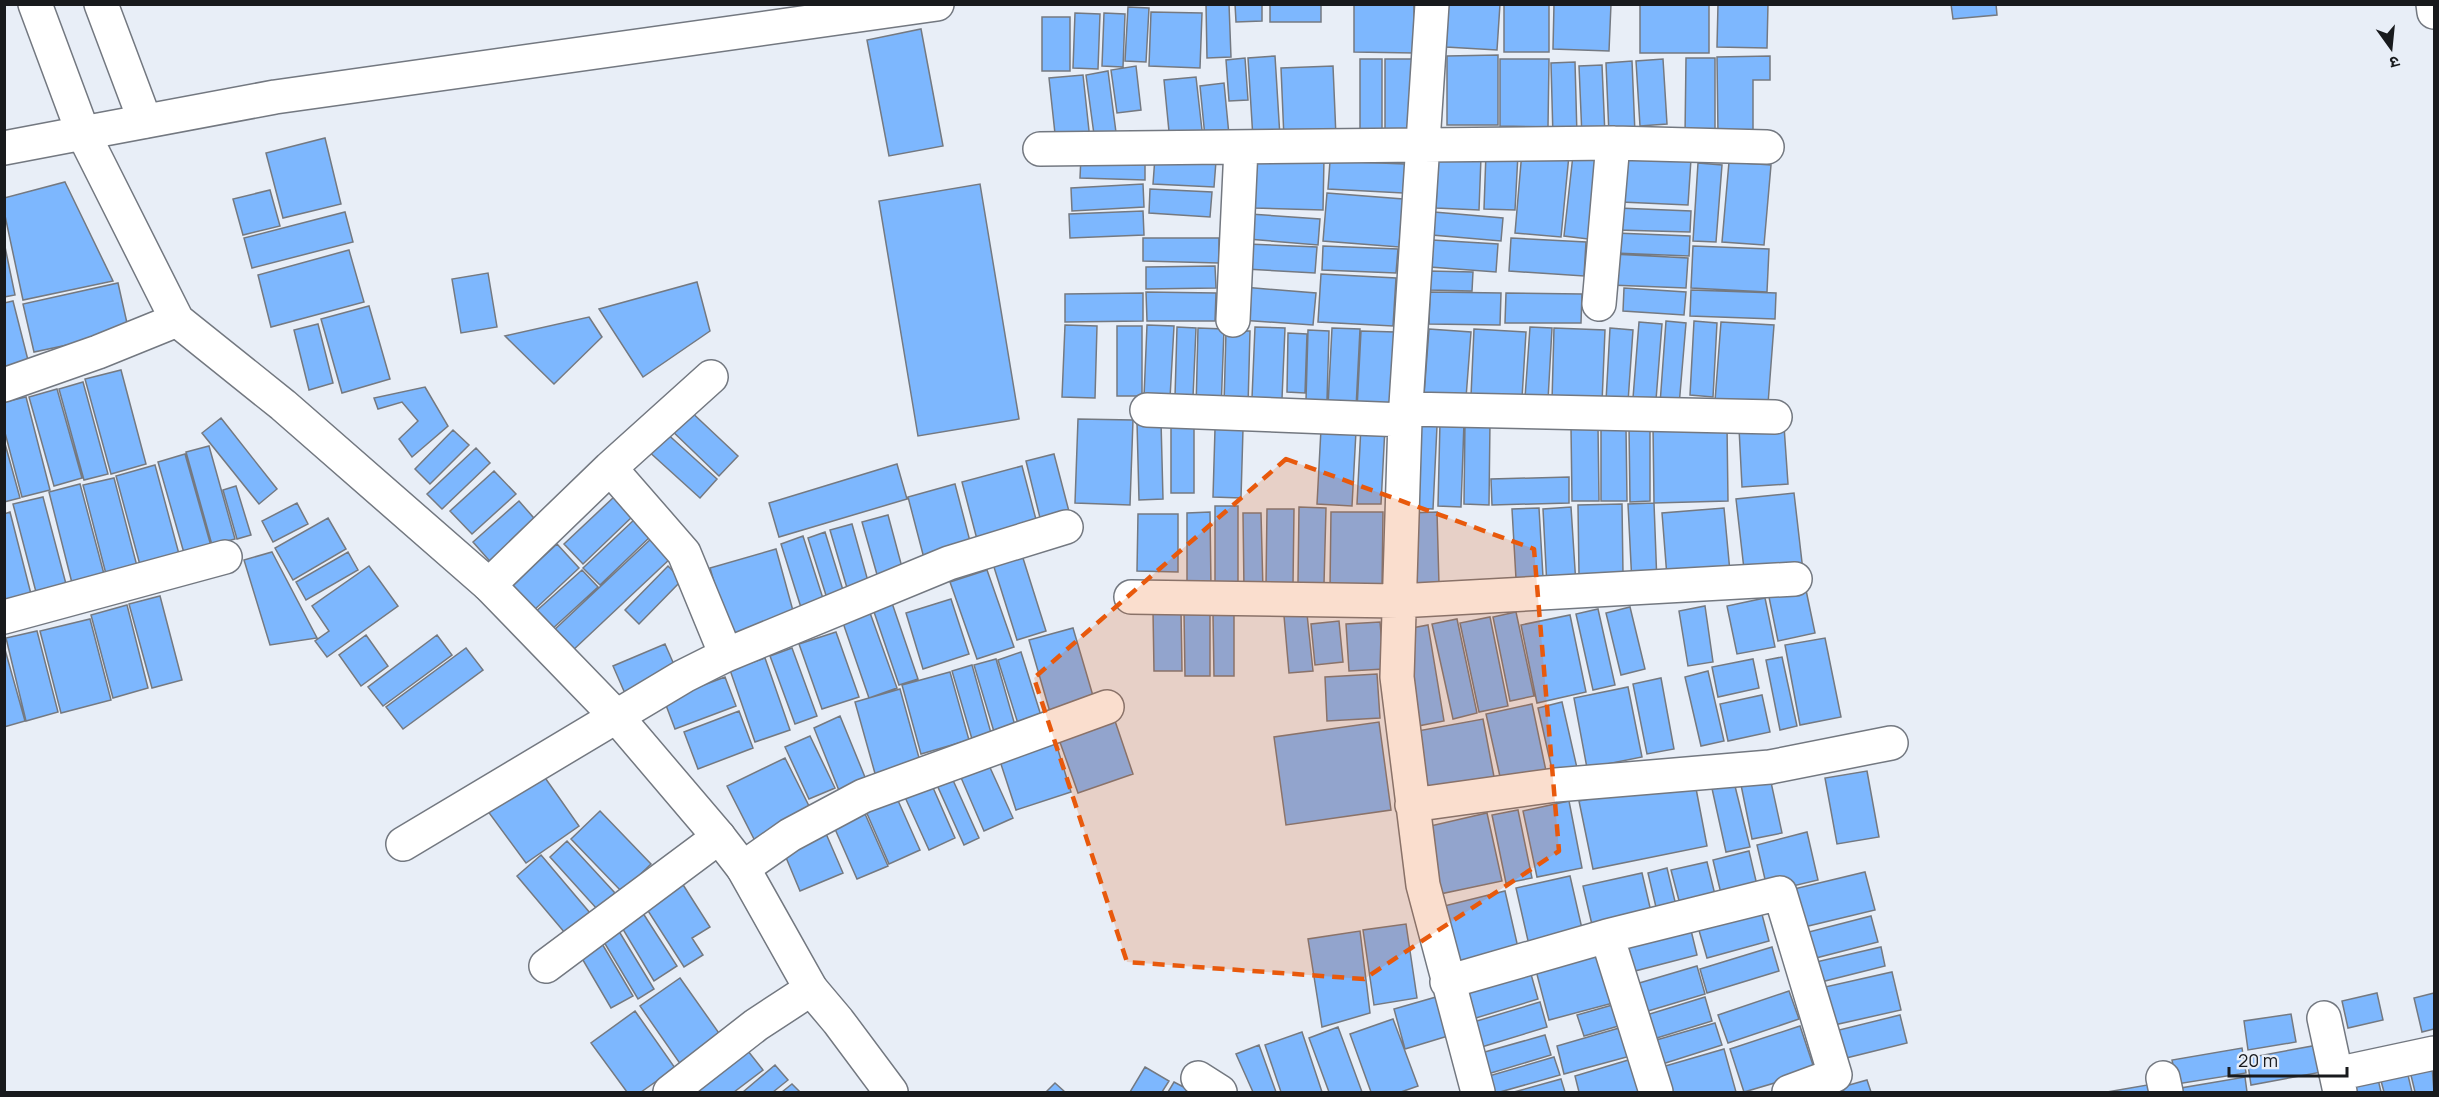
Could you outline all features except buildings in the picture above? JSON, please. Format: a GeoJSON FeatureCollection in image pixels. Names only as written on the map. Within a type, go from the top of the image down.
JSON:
{"type":"FeatureCollection","features":[{"type":"Feature","properties":{"kind":"street"},"geometry":{"type":"LineString","coordinates":[[35,4],[83,133],[177,320],[283,405],[489,585],[616,716],[719,837],[742,868],[811,989],[891,1092]]}},
{"type":"Feature","properties":{"kind":"street"},"geometry":{"type":"LineString","coordinates":[[100,4],[146,121]]}},
{"type":"Feature","properties":{"kind":"street"},"geometry":{"type":"LineString","coordinates":[[4,148],[274,97],[937,4]]}},
{"type":"Feature","properties":{"kind":"street"},"geometry":{"type":"LineString","coordinates":[[1432,4],[1406,414],[1398,601],[1398,677],[1423,885],[1470,1090]]}},
{"type":"Feature","properties":{"kind":"street"},"geometry":{"type":"LineString","coordinates":[[2433,4],[2434,12]]}},
{"type":"Feature","properties":{"kind":"street"},"geometry":{"type":"LineString","coordinates":[[1599,304],[1613,143]]}},
{"type":"Feature","properties":{"kind":"street"},"geometry":{"type":"LineString","coordinates":[[1040,149],[1613,143],[1767,147]]}},
{"type":"Feature","properties":{"kind":"street"},"geometry":{"type":"LineString","coordinates":[[1233,320],[1241,148]]}},
{"type":"Feature","properties":{"kind":"street"},"geometry":{"type":"LineString","coordinates":[[4,385],[98,352],[177,320]]}},
{"type":"Feature","properties":{"kind":"street"},"geometry":{"type":"LineString","coordinates":[[489,585],[610,468],[711,376]]}},
{"type":"Feature","properties":{"kind":"street"},"geometry":{"type":"LineString","coordinates":[[1147,410],[1775,417]]}},
{"type":"Feature","properties":{"kind":"street"},"geometry":{"type":"LineString","coordinates":[[610,468],[684,553],[726,655]]}},
{"type":"Feature","properties":{"kind":"street"},"geometry":{"type":"LineString","coordinates":[[403,844],[684,676],[726,655],[950,563],[1066,527]]}},
{"type":"Feature","properties":{"kind":"street"},"geometry":{"type":"LineString","coordinates":[[4,617],[225,557]]}},
{"type":"Feature","properties":{"kind":"street"},"geometry":{"type":"LineString","coordinates":[[1131,597],[1398,601],[1795,579]]}},
{"type":"Feature","properties":{"kind":"street"},"geometry":{"type":"LineString","coordinates":[[742,868],[790,835],[863,796],[1107,707]]}},
{"type":"Feature","properties":{"kind":"street"},"geometry":{"type":"LineString","coordinates":[[1412,805],[1556,785],[1770,767],[1891,743]]}},
{"type":"Feature","properties":{"kind":"street"},"geometry":{"type":"LineString","coordinates":[[546,966],[719,837]]}},
{"type":"Feature","properties":{"kind":"street"},"geometry":{"type":"LineString","coordinates":[[1447,982],[1607,936],[1780,893],[1835,1074],[1789,1092]]}},
{"type":"Feature","properties":{"kind":"street"},"geometry":{"type":"LineString","coordinates":[[1607,936],[1656,1092]]}},
{"type":"Feature","properties":{"kind":"street"},"geometry":{"type":"LineString","coordinates":[[670,1092],[756,1025],[811,989]]}},
{"type":"Feature","properties":{"kind":"street"},"geometry":{"type":"LineString","coordinates":[[2324,1018],[2338,1083],[2434,1053]]}},
{"type":"Feature","properties":{"kind":"highlighted area"},"geometry":{"type":"Polygon","coordinates":[[[1286,459],[1534,549],[1559,851],[1364,979],[1127,962],[1034,678],[1286,459]]]}}]}
